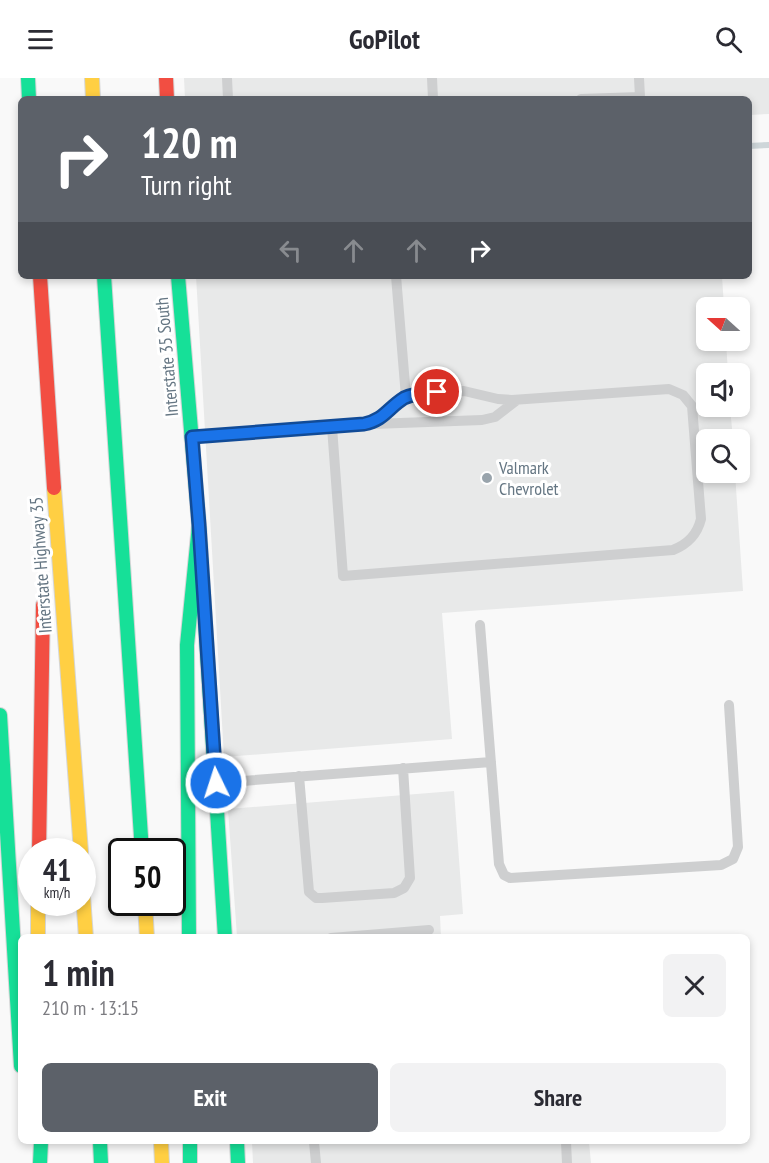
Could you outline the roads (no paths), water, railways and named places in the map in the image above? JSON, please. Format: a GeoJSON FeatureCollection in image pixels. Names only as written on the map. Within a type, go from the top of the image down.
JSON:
{"type":"FeatureCollection","features":[{"type":"Feature","properties":{"kind":"main road"},"geometry":{"type":"LineString","coordinates":[[28,78],[29,96]]}},
{"type":"Feature","properties":{"kind":"main road"},"geometry":{"type":"LineString","coordinates":[[92,78],[93,96]]}},
{"type":"Feature","properties":{"kind":"main road"},"geometry":{"type":"LineString","coordinates":[[166,78],[167,96]]}},
{"type":"Feature","properties":{"kind":"main road","name":"Interstate Highway 35"},"geometry":{"type":"LineString","coordinates":[[40,279],[80,838]]}},
{"type":"Feature","properties":{"kind":"main road"},"geometry":{"type":"LineString","coordinates":[[104,279],[140,838]]}},
{"type":"Feature","properties":{"kind":"main road","name":"Interstate 35 South"},"geometry":{"type":"LineString","coordinates":[[178,279],[199,525],[225,934]]}},
{"type":"Feature","properties":{"kind":"main road"},"geometry":{"type":"LineString","coordinates":[[44,550],[53,480]]}},
{"type":"Feature","properties":{"kind":"main road"},"geometry":{"type":"LineString","coordinates":[[189,934],[187,645],[199,525]]}},
{"type":"Feature","properties":{"kind":"main road"},"geometry":{"type":"LineString","coordinates":[[39,838],[44,596]]}},
{"type":"Feature","properties":{"kind":"main road"},"geometry":{"type":"LineString","coordinates":[[0,715],[18,1016]]}},
{"type":"Feature","properties":{"kind":"main road"},"geometry":{"type":"LineString","coordinates":[[38,916],[38,934]]}},
{"type":"Feature","properties":{"kind":"main road"},"geometry":{"type":"LineString","coordinates":[[84,916],[86,934]]}},
{"type":"Feature","properties":{"kind":"main road"},"geometry":{"type":"LineString","coordinates":[[146,916],[147,934]]}},
{"type":"Feature","properties":{"kind":"main road"},"geometry":{"type":"LineString","coordinates":[[27,1144],[29,1163]]}},
{"type":"Feature","properties":{"kind":"main road"},"geometry":{"type":"LineString","coordinates":[[40,1163],[41,1144]]}},
{"type":"Feature","properties":{"kind":"main road"},"geometry":{"type":"LineString","coordinates":[[100,1144],[101,1163]]}},
{"type":"Feature","properties":{"kind":"main road"},"geometry":{"type":"LineString","coordinates":[[160,1144],[162,1163]]}},
{"type":"Feature","properties":{"kind":"main road"},"geometry":{"type":"LineString","coordinates":[[190,1144],[190,1163]]}},
{"type":"Feature","properties":{"kind":"main road"},"geometry":{"type":"LineString","coordinates":[[237,1144],[238,1163]]}},
{"type":"Feature","properties":{"kind":"lane"},"geometry":{"type":"LineString","coordinates":[[227,78],[228,96]]}},
{"type":"Feature","properties":{"kind":"lane"},"geometry":{"type":"LineString","coordinates":[[432,78],[434,96]]}},
{"type":"Feature","properties":{"kind":"lane"},"geometry":{"type":"LineString","coordinates":[[639,78],[640,96]]}},
{"type":"Feature","properties":{"kind":"lane"},"geometry":{"type":"LineString","coordinates":[[396,279],[406,397]]}},
{"type":"Feature","properties":{"kind":"lane"},"geometry":{"type":"LineString","coordinates":[[332,427],[343,576],[673,550],[692,539],[701,519],[694,413],[692,406],[683,395],[669,389],[517,400],[498,399],[460,391],[418,393],[406,397],[378,420],[364,424]]}},
{"type":"Feature","properties":{"kind":"lane"},"geometry":{"type":"LineString","coordinates":[[192,437],[364,424],[482,420],[495,417],[517,400]]}},
{"type":"Feature","properties":{"kind":"lane"},"geometry":{"type":"LineString","coordinates":[[480,625],[499,864],[504,875],[510,878],[721,865],[733,859],[738,848],[729,705]]}},
{"type":"Feature","properties":{"kind":"lane"},"geometry":{"type":"LineString","coordinates":[[216,783],[491,762]]}},
{"type":"Feature","properties":{"kind":"lane"},"geometry":{"type":"LineString","coordinates":[[299,776],[309,892],[316,898],[394,893],[404,888],[410,878],[403,768]]}},
{"type":"Feature","properties":{"kind":"lane"},"geometry":{"type":"LineString","coordinates":[[380,934],[429,930]]}},
{"type":"Feature","properties":{"kind":"lane"},"geometry":{"type":"LineString","coordinates":[[314,1144],[316,1163]]}},
{"type":"Feature","properties":{"kind":"lane"},"geometry":{"type":"LineString","coordinates":[[566,1144],[567,1163]]}},
{"type":"Feature","properties":{"kind":"waterway"},"geometry":{"type":"LineString","coordinates":[[752,146],[769,145]]}},
{"type":"Feature","properties":{"kind":"place","name":"Valmark Chevrolet"},"geometry":{"type":"Point","coordinates":[487,478]}}]}
